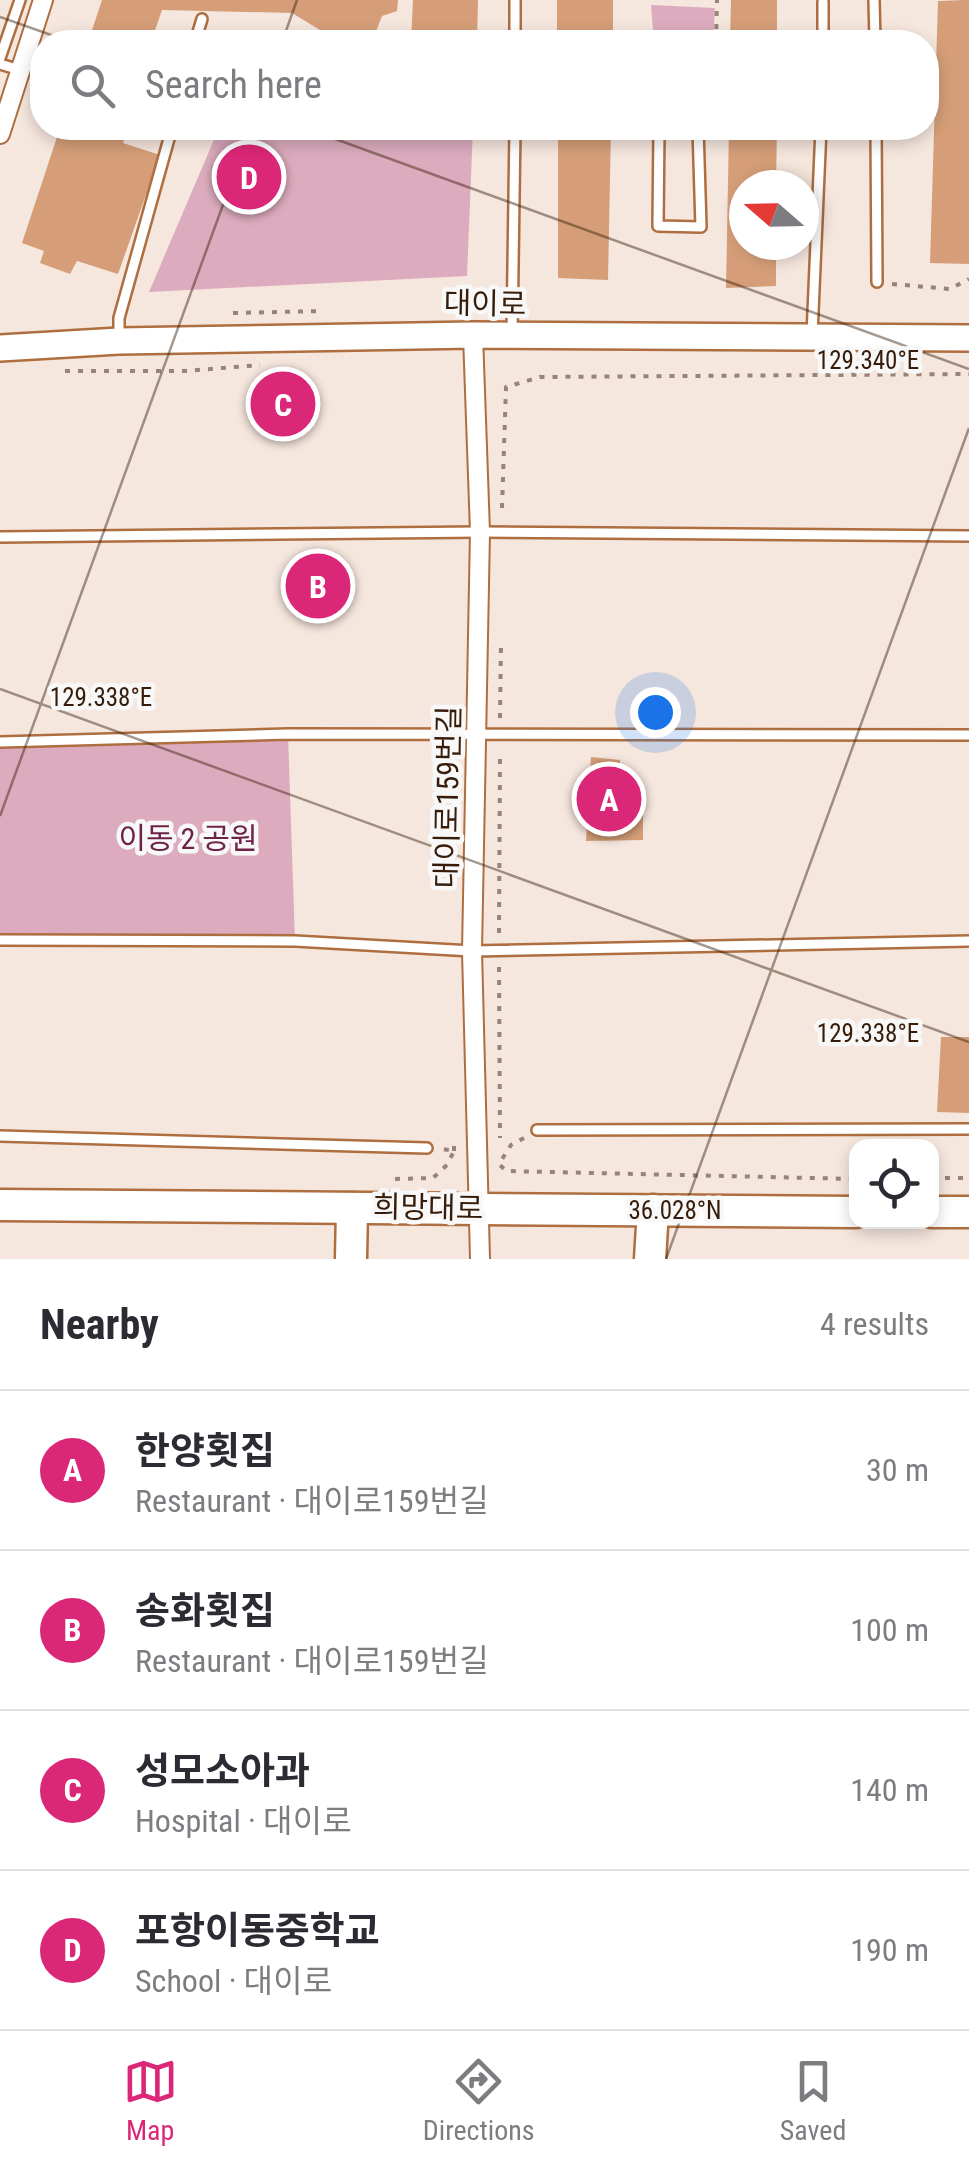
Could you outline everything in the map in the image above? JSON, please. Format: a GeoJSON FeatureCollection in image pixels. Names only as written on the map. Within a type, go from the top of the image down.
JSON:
{"type":"FeatureCollection","features":[{"type":"Feature","properties":{"kind":"main road","name":"희망대로"},"geometry":{"type":"LineString","coordinates":[[0,1205],[849,1212]]}},
{"type":"Feature","properties":{"kind":"main road"},"geometry":{"type":"LineString","coordinates":[[351,1259],[352,1208]]}},
{"type":"Feature","properties":{"kind":"main road"},"geometry":{"type":"LineString","coordinates":[[650,1259],[653,1210]]}},
{"type":"Feature","properties":{"kind":"main road"},"geometry":{"type":"LineString","coordinates":[[939,1212],[969,1212]]}},
{"type":"Feature","properties":{"kind":"street"},"geometry":{"type":"LineString","coordinates":[[34,30],[44,0]]}},
{"type":"Feature","properties":{"kind":"street"},"geometry":{"type":"LineString","coordinates":[[0,134],[30,41]]}},
{"type":"Feature","properties":{"kind":"street","name":"대이로"},"geometry":{"type":"LineString","coordinates":[[0,348],[119,341],[474,336],[969,338]]}},
{"type":"Feature","properties":{"kind":"street","name":"대이로159번길"},"geometry":{"type":"LineString","coordinates":[[474,336],[480,532],[472,950],[480,1259]]}},
{"type":"Feature","properties":{"kind":"lane"},"geometry":{"type":"LineString","coordinates":[[20,0],[0,61],[20,70]]}},
{"type":"Feature","properties":{"kind":"lane"},"geometry":{"type":"LineString","coordinates":[[515,0],[516,30]]}},
{"type":"Feature","properties":{"kind":"lane"},"geometry":{"type":"LineString","coordinates":[[874,0],[875,30]]}},
{"type":"Feature","properties":{"kind":"lane"},"geometry":{"type":"LineString","coordinates":[[823,2],[823,30]]}},
{"type":"Feature","properties":{"kind":"lane"},"geometry":{"type":"LineString","coordinates":[[199,30],[202,19]]}},
{"type":"Feature","properties":{"kind":"lane"},"geometry":{"type":"LineString","coordinates":[[119,341],[119,318],[169,140]]}},
{"type":"Feature","properties":{"kind":"lane"},"geometry":{"type":"LineString","coordinates":[[512,338],[514,140]]}},
{"type":"Feature","properties":{"kind":"lane"},"geometry":{"type":"LineString","coordinates":[[659,140],[658,226],[701,227],[698,140]]}},
{"type":"Feature","properties":{"kind":"lane"},"geometry":{"type":"LineString","coordinates":[[812,336],[821,140]]}},
{"type":"Feature","properties":{"kind":"lane"},"geometry":{"type":"LineString","coordinates":[[876,140],[877,282]]}},
{"type":"Feature","properties":{"kind":"lane"},"geometry":{"type":"LineString","coordinates":[[0,537],[480,532],[969,536]]}},
{"type":"Feature","properties":{"kind":"lane"},"geometry":{"type":"LineString","coordinates":[[0,742],[288,734],[969,735]]}},
{"type":"Feature","properties":{"kind":"lane"},"geometry":{"type":"LineString","coordinates":[[0,940],[295,942],[472,950],[969,941]]}},
{"type":"Feature","properties":{"kind":"lane"},"geometry":{"type":"LineString","coordinates":[[537,1130],[969,1129]]}},
{"type":"Feature","properties":{"kind":"lane"},"geometry":{"type":"LineString","coordinates":[[0,1136],[427,1148]]}},
{"type":"Feature","properties":{"kind":"path"},"geometry":{"type":"LineString","coordinates":[[716,0],[716,30]]}},
{"type":"Feature","properties":{"kind":"path"},"geometry":{"type":"LineString","coordinates":[[877,282],[950,289],[969,279]]}},
{"type":"Feature","properties":{"kind":"path"},"geometry":{"type":"LineString","coordinates":[[56,371],[185,370],[277,364]]}},
{"type":"Feature","properties":{"kind":"path"},"geometry":{"type":"LineString","coordinates":[[502,532],[506,387],[540,377],[969,374]]}},
{"type":"Feature","properties":{"kind":"path"},"geometry":{"type":"LineString","coordinates":[[501,632],[499,1164],[506,1171],[849,1179]]}},
{"type":"Feature","properties":{"kind":"path"},"geometry":{"type":"LineString","coordinates":[[499,1164],[511,1145],[537,1130]]}},
{"type":"Feature","properties":{"kind":"path"},"geometry":{"type":"LineString","coordinates":[[427,1148],[454,1150],[447,1165],[433,1178]]}},
{"type":"Feature","properties":{"kind":"path"},"geometry":{"type":"LineString","coordinates":[[939,1178],[969,1178]]}},
{"type":"Feature","properties":{"kind":"green space"},"geometry":{"type":"Polygon","coordinates":[[[651,5],[715,8],[714,30],[653,30],[651,5]]]}},
{"type":"Feature","properties":{"kind":"green space"},"geometry":{"type":"Polygon","coordinates":[[[214,140],[473,140],[467,276],[149,292],[214,140]]]}},
{"type":"Feature","properties":{"kind":"green space","name":"이동 2 공원"},"geometry":{"type":"Polygon","coordinates":[[[288,734],[295,941],[0,940],[0,742],[288,734]]]}},
{"type":"Feature","properties":{"kind":"building"},"geometry":{"type":"Polygon","coordinates":[[[102,0],[398,0],[397,11],[382,16],[377,30],[320,30],[292,13],[162,10],[155,30],[92,30],[102,0]]]}},
{"type":"Feature","properties":{"kind":"building"},"geometry":{"type":"Polygon","coordinates":[[[413,0],[478,0],[477,30],[412,30],[413,0]]]}},
{"type":"Feature","properties":{"kind":"building"},"geometry":{"type":"Polygon","coordinates":[[[557,0],[613,0],[613,30],[557,30],[557,0]]]}},
{"type":"Feature","properties":{"kind":"building"},"geometry":{"type":"Polygon","coordinates":[[[731,0],[777,0],[777,30],[730,30],[731,0]]]}},
{"type":"Feature","properties":{"kind":"building"},"geometry":{"type":"Polygon","coordinates":[[[969,0],[969,264],[930,263],[934,140],[939,140],[938,1],[969,0]]]}},
{"type":"Feature","properties":{"kind":"building"},"geometry":{"type":"Polygon","coordinates":[[[56,140],[124,140],[123,143],[160,155],[118,274],[77,261],[70,274],[40,263],[44,251],[22,243],[56,140]]]}},
{"type":"Feature","properties":{"kind":"building"},"geometry":{"type":"Polygon","coordinates":[[[558,140],[611,140],[608,280],[558,278],[558,140]]]}},
{"type":"Feature","properties":{"kind":"building"},"geometry":{"type":"Polygon","coordinates":[[[729,140],[777,140],[776,170],[729,170],[729,260],[776,260],[776,286],[726,288],[729,140]]]}},
{"type":"Feature","properties":{"kind":"building"},"geometry":{"type":"Polygon","coordinates":[[[591,757],[620,760],[621,813],[643,813],[643,840],[586,841],[591,757]]]}},
{"type":"Feature","properties":{"kind":"building"},"geometry":{"type":"Polygon","coordinates":[[[941,1037],[969,1037],[969,1113],[937,1112],[941,1037]]]}},
{"type":"Feature","properties":{"kind":"place","name":"포항이동중학교"},"geometry":{"type":"Point","coordinates":[249,177]}},
{"type":"Feature","properties":{"kind":"place","name":"성모소아과"},"geometry":{"type":"Point","coordinates":[283,404]}},
{"type":"Feature","properties":{"kind":"place","name":"송화횟집"},"geometry":{"type":"Point","coordinates":[318,586]}},
{"type":"Feature","properties":{"kind":"place","name":"한양횟집"},"geometry":{"type":"Point","coordinates":[609,799]}}]}
